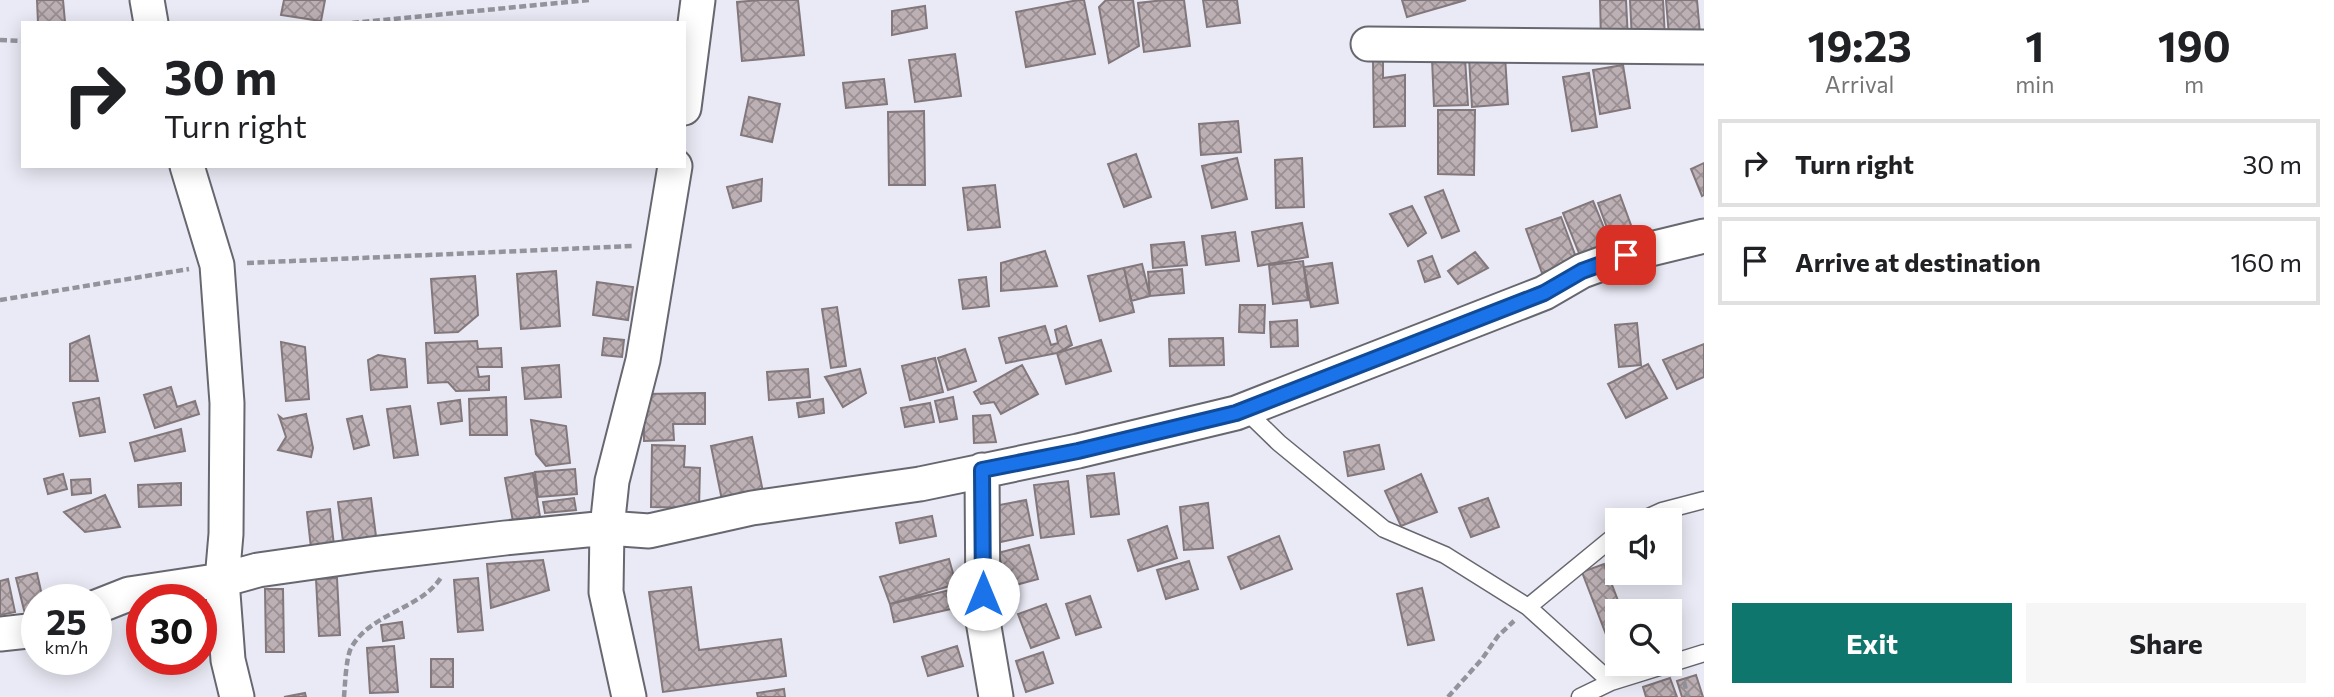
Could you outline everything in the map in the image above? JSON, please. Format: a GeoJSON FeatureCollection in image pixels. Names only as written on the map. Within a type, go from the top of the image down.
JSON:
{"type":"FeatureCollection","features":[{"type":"Feature","properties":{"kind":"street"},"geometry":{"type":"LineString","coordinates":[[147,0],[151,21]]}},
{"type":"Feature","properties":{"kind":"street"},"geometry":{"type":"LineString","coordinates":[[686,93],[698,0]]}},
{"type":"Feature","properties":{"kind":"street"},"geometry":{"type":"LineString","coordinates":[[1368,44],[1704,47]]}},
{"type":"Feature","properties":{"kind":"street"},"geometry":{"type":"LineString","coordinates":[[188,168],[217,265],[227,403],[226,534],[222,580],[228,660],[237,697]]}},
{"type":"Feature","properties":{"kind":"street"},"geometry":{"type":"LineString","coordinates":[[629,697],[606,592],[607,528],[612,481],[643,360],[675,168]]}},
{"type":"Feature","properties":{"kind":"street"},"geometry":{"type":"LineString","coordinates":[[112,601],[129,594],[222,580],[258,570],[462,543],[607,528],[649,531],[752,508],[920,484],[1078,451],[1245,410],[1544,293],[1582,271],[1626,255],[1704,236]]}},
{"type":"Feature","properties":{"kind":"street"},"geometry":{"type":"LineString","coordinates":[[982,470],[983,621],[996,697]]}},
{"type":"Feature","properties":{"kind":"street"},"geometry":{"type":"LineString","coordinates":[[0,634],[21,632]]}},
{"type":"Feature","properties":{"kind":"lane"},"geometry":{"type":"LineString","coordinates":[[1245,410],[1279,443],[1384,529],[1445,555],[1498,590],[1514,597],[1611,682]]}},
{"type":"Feature","properties":{"kind":"lane"},"geometry":{"type":"LineString","coordinates":[[1673,508],[1704,500]]}},
{"type":"Feature","properties":{"kind":"lane"},"geometry":{"type":"LineString","coordinates":[[1528,607],[1605,544]]}},
{"type":"Feature","properties":{"kind":"lane"},"geometry":{"type":"LineString","coordinates":[[1580,697],[1611,682],[1704,653]]}},
{"type":"Feature","properties":{"kind":"path"},"geometry":{"type":"LineString","coordinates":[[373,21],[589,0]]}},
{"type":"Feature","properties":{"kind":"path"},"geometry":{"type":"LineString","coordinates":[[0,40],[21,41]]}},
{"type":"Feature","properties":{"kind":"path"},"geometry":{"type":"LineString","coordinates":[[0,300],[217,265],[662,245]]}},
{"type":"Feature","properties":{"kind":"path"},"geometry":{"type":"LineString","coordinates":[[344,697],[351,649],[371,625],[434,588],[462,543]]}},
{"type":"Feature","properties":{"kind":"path"},"geometry":{"type":"LineString","coordinates":[[1448,697],[1482,659],[1498,636],[1528,607]]}},
{"type":"Feature","properties":{"kind":"building"},"geometry":{"type":"Polygon","coordinates":[[[37,0],[63,0],[65,21],[38,21],[37,0]]]}},
{"type":"Feature","properties":{"kind":"building"},"geometry":{"type":"Polygon","coordinates":[[[284,0],[325,0],[321,21],[281,15],[284,0]]]}},
{"type":"Feature","properties":{"kind":"building"},"geometry":{"type":"Polygon","coordinates":[[[798,0],[804,55],[742,61],[737,2],[798,0]]]}},
{"type":"Feature","properties":{"kind":"building"},"geometry":{"type":"Polygon","coordinates":[[[1084,0],[1095,54],[1026,67],[1016,12],[1084,0]]]}},
{"type":"Feature","properties":{"kind":"building"},"geometry":{"type":"Polygon","coordinates":[[[1106,0],[1133,0],[1139,46],[1109,63],[1099,7],[1106,0]]]}},
{"type":"Feature","properties":{"kind":"building"},"geometry":{"type":"Polygon","coordinates":[[[1184,0],[1190,46],[1144,52],[1138,3],[1184,0]]]}},
{"type":"Feature","properties":{"kind":"building"},"geometry":{"type":"Polygon","coordinates":[[[1203,0],[1237,0],[1240,23],[1207,27],[1203,0]]]}},
{"type":"Feature","properties":{"kind":"building"},"geometry":{"type":"Polygon","coordinates":[[[1402,0],[1466,0],[1407,17],[1402,0]]]}},
{"type":"Feature","properties":{"kind":"building"},"geometry":{"type":"Polygon","coordinates":[[[1600,0],[1626,0],[1628,40],[1601,41],[1600,0]]]}},
{"type":"Feature","properties":{"kind":"building"},"geometry":{"type":"Polygon","coordinates":[[[1630,0],[1663,0],[1665,38],[1632,40],[1630,0]]]}},
{"type":"Feature","properties":{"kind":"building"},"geometry":{"type":"Polygon","coordinates":[[[1666,0],[1697,0],[1700,34],[1669,36],[1666,0]]]}},
{"type":"Feature","properties":{"kind":"building"},"geometry":{"type":"Polygon","coordinates":[[[925,6],[927,28],[892,35],[892,11],[925,6]]]}},
{"type":"Feature","properties":{"kind":"building"},"geometry":{"type":"Polygon","coordinates":[[[955,54],[961,96],[915,102],[909,60],[955,54]]]}},
{"type":"Feature","properties":{"kind":"building"},"geometry":{"type":"Polygon","coordinates":[[[1505,56],[1508,104],[1472,107],[1469,58],[1505,56]]]}},
{"type":"Feature","properties":{"kind":"building"},"geometry":{"type":"Polygon","coordinates":[[[1383,58],[1383,78],[1405,75],[1405,126],[1374,127],[1373,60],[1383,58]]]}},
{"type":"Feature","properties":{"kind":"building"},"geometry":{"type":"Polygon","coordinates":[[[1465,58],[1468,105],[1434,106],[1432,59],[1465,58]]]}},
{"type":"Feature","properties":{"kind":"building"},"geometry":{"type":"Polygon","coordinates":[[[1623,65],[1630,108],[1600,114],[1593,70],[1623,65]]]}},
{"type":"Feature","properties":{"kind":"building"},"geometry":{"type":"Polygon","coordinates":[[[1589,73],[1597,127],[1572,131],[1563,77],[1589,73]]]}},
{"type":"Feature","properties":{"kind":"building"},"geometry":{"type":"Polygon","coordinates":[[[884,79],[887,104],[846,108],[843,83],[884,79]]]}},
{"type":"Feature","properties":{"kind":"building"},"geometry":{"type":"Polygon","coordinates":[[[749,97],[780,104],[772,142],[741,135],[749,97]]]}},
{"type":"Feature","properties":{"kind":"building"},"geometry":{"type":"Polygon","coordinates":[[[1438,110],[1475,110],[1474,175],[1438,174],[1438,110]]]}},
{"type":"Feature","properties":{"kind":"building"},"geometry":{"type":"Polygon","coordinates":[[[924,111],[925,185],[889,185],[888,112],[924,111]]]}},
{"type":"Feature","properties":{"kind":"building"},"geometry":{"type":"Polygon","coordinates":[[[1238,121],[1241,152],[1201,155],[1199,124],[1238,121]]]}},
{"type":"Feature","properties":{"kind":"building"},"geometry":{"type":"Polygon","coordinates":[[[1136,154],[1151,197],[1124,207],[1108,164],[1136,154]]]}},
{"type":"Feature","properties":{"kind":"building"},"geometry":{"type":"Polygon","coordinates":[[[1237,158],[1247,199],[1212,208],[1202,166],[1237,158]]]}},
{"type":"Feature","properties":{"kind":"building"},"geometry":{"type":"Polygon","coordinates":[[[1302,158],[1304,207],[1276,208],[1275,160],[1302,158]]]}},
{"type":"Feature","properties":{"kind":"building"},"geometry":{"type":"Polygon","coordinates":[[[1704,163],[1704,195],[1702,196],[1691,169],[1704,163]]]}},
{"type":"Feature","properties":{"kind":"building"},"geometry":{"type":"Polygon","coordinates":[[[762,179],[761,201],[733,208],[727,187],[762,179]]]}},
{"type":"Feature","properties":{"kind":"building"},"geometry":{"type":"Polygon","coordinates":[[[995,185],[1000,227],[968,230],[963,188],[995,185]]]}},
{"type":"Feature","properties":{"kind":"building"},"geometry":{"type":"Polygon","coordinates":[[[1443,190],[1459,231],[1442,238],[1425,197],[1443,190]]]}},
{"type":"Feature","properties":{"kind":"building"},"geometry":{"type":"Polygon","coordinates":[[[1620,195],[1632,228],[1610,236],[1598,203],[1620,195]]]}},
{"type":"Feature","properties":{"kind":"building"},"geometry":{"type":"Polygon","coordinates":[[[1593,201],[1611,245],[1581,258],[1563,213],[1593,201]]]}},
{"type":"Feature","properties":{"kind":"building"},"geometry":{"type":"Polygon","coordinates":[[[1412,206],[1426,233],[1408,246],[1390,214],[1412,206]]]}},
{"type":"Feature","properties":{"kind":"building"},"geometry":{"type":"Polygon","coordinates":[[[1561,217],[1577,260],[1542,273],[1526,229],[1561,217]]]}},
{"type":"Feature","properties":{"kind":"building"},"geometry":{"type":"Polygon","coordinates":[[[1302,223],[1308,257],[1258,266],[1252,232],[1302,223]]]}},
{"type":"Feature","properties":{"kind":"building"},"geometry":{"type":"Polygon","coordinates":[[[1235,232],[1239,261],[1206,265],[1202,236],[1235,232]]]}},
{"type":"Feature","properties":{"kind":"building"},"geometry":{"type":"Polygon","coordinates":[[[1184,242],[1187,265],[1153,268],[1151,245],[1184,242]]]}},
{"type":"Feature","properties":{"kind":"building"},"geometry":{"type":"Polygon","coordinates":[[[1045,251],[1057,286],[1001,291],[1001,263],[1045,251]]]}},
{"type":"Feature","properties":{"kind":"building"},"geometry":{"type":"Polygon","coordinates":[[[1475,252],[1488,268],[1458,284],[1448,271],[1475,252]]]}},
{"type":"Feature","properties":{"kind":"building"},"geometry":{"type":"Polygon","coordinates":[[[1432,256],[1440,277],[1425,282],[1418,261],[1432,256]]]}},
{"type":"Feature","properties":{"kind":"building"},"geometry":{"type":"Polygon","coordinates":[[[1303,261],[1308,300],[1273,304],[1269,265],[1303,261]]]}},
{"type":"Feature","properties":{"kind":"building"},"geometry":{"type":"Polygon","coordinates":[[[1332,263],[1338,303],[1311,307],[1304,267],[1332,263]]]}},
{"type":"Feature","properties":{"kind":"building"},"geometry":{"type":"Polygon","coordinates":[[[1142,264],[1150,296],[1131,301],[1124,268],[1142,264]]]}},
{"type":"Feature","properties":{"kind":"building"},"geometry":{"type":"Polygon","coordinates":[[[1124,268],[1134,312],[1100,321],[1088,276],[1124,268]]]}},
{"type":"Feature","properties":{"kind":"building"},"geometry":{"type":"Polygon","coordinates":[[[1182,269],[1184,293],[1150,296],[1148,272],[1182,269]]]}},
{"type":"Feature","properties":{"kind":"building"},"geometry":{"type":"Polygon","coordinates":[[[556,271],[560,326],[521,329],[517,274],[556,271]]]}},
{"type":"Feature","properties":{"kind":"building"},"geometry":{"type":"Polygon","coordinates":[[[475,276],[478,315],[458,332],[435,333],[431,279],[475,276]]]}},
{"type":"Feature","properties":{"kind":"building"},"geometry":{"type":"Polygon","coordinates":[[[986,277],[989,306],[963,309],[959,280],[986,277]]]}},
{"type":"Feature","properties":{"kind":"building"},"geometry":{"type":"Polygon","coordinates":[[[597,282],[633,287],[628,320],[593,315],[597,282]]]}},
{"type":"Feature","properties":{"kind":"building"},"geometry":{"type":"Polygon","coordinates":[[[1240,305],[1265,305],[1264,333],[1239,332],[1240,305]]]}},
{"type":"Feature","properties":{"kind":"building"},"geometry":{"type":"Polygon","coordinates":[[[837,307],[846,366],[831,368],[822,309],[837,307]]]}},
{"type":"Feature","properties":{"kind":"building"},"geometry":{"type":"Polygon","coordinates":[[[1297,320],[1298,346],[1271,347],[1270,322],[1297,320]]]}},
{"type":"Feature","properties":{"kind":"building"},"geometry":{"type":"Polygon","coordinates":[[[1637,323],[1641,365],[1619,367],[1615,325],[1637,323]]]}},
{"type":"Feature","properties":{"kind":"building"},"geometry":{"type":"Polygon","coordinates":[[[1045,326],[1051,345],[1058,343],[1055,330],[1066,326],[1072,345],[1057,353],[1006,363],[999,338],[1045,326]]]}},
{"type":"Feature","properties":{"kind":"building"},"geometry":{"type":"Polygon","coordinates":[[[89,336],[98,381],[70,381],[70,344],[89,336]]]}},
{"type":"Feature","properties":{"kind":"building"},"geometry":{"type":"Polygon","coordinates":[[[604,338],[624,340],[622,357],[602,355],[604,338]]]}},
{"type":"Feature","properties":{"kind":"building"},"geometry":{"type":"Polygon","coordinates":[[[1223,338],[1224,365],[1170,366],[1169,339],[1223,338]]]}},
{"type":"Feature","properties":{"kind":"building"},"geometry":{"type":"Polygon","coordinates":[[[1101,340],[1111,371],[1066,384],[1057,353],[1101,340]]]}},
{"type":"Feature","properties":{"kind":"building"},"geometry":{"type":"Polygon","coordinates":[[[477,341],[478,349],[501,348],[502,367],[477,367],[479,377],[489,376],[489,390],[456,391],[448,382],[428,383],[426,343],[477,341]]]}},
{"type":"Feature","properties":{"kind":"building"},"geometry":{"type":"Polygon","coordinates":[[[281,342],[305,347],[309,399],[286,401],[281,342]]]}},
{"type":"Feature","properties":{"kind":"building"},"geometry":{"type":"Polygon","coordinates":[[[1704,344],[1704,377],[1677,389],[1663,360],[1704,344]]]}},
{"type":"Feature","properties":{"kind":"building"},"geometry":{"type":"Polygon","coordinates":[[[965,349],[976,381],[948,390],[938,358],[965,349]]]}},
{"type":"Feature","properties":{"kind":"building"},"geometry":{"type":"Polygon","coordinates":[[[378,355],[405,359],[407,387],[371,390],[368,360],[378,355]]]}},
{"type":"Feature","properties":{"kind":"building"},"geometry":{"type":"Polygon","coordinates":[[[935,358],[943,392],[910,400],[902,366],[935,358]]]}},
{"type":"Feature","properties":{"kind":"building"},"geometry":{"type":"Polygon","coordinates":[[[1648,364],[1667,398],[1626,418],[1608,384],[1648,364]]]}},
{"type":"Feature","properties":{"kind":"building"},"geometry":{"type":"Polygon","coordinates":[[[559,365],[561,397],[525,399],[522,368],[559,365]]]}},
{"type":"Feature","properties":{"kind":"building"},"geometry":{"type":"Polygon","coordinates":[[[1022,365],[1038,394],[1001,414],[994,402],[981,404],[974,392],[1022,365]]]}},
{"type":"Feature","properties":{"kind":"building"},"geometry":{"type":"Polygon","coordinates":[[[808,369],[810,397],[769,400],[767,372],[808,369]]]}},
{"type":"Feature","properties":{"kind":"building"},"geometry":{"type":"Polygon","coordinates":[[[860,369],[866,393],[843,407],[825,377],[860,369]]]}},
{"type":"Feature","properties":{"kind":"building"},"geometry":{"type":"Polygon","coordinates":[[[171,387],[177,407],[195,401],[199,414],[155,428],[144,395],[171,387]]]}},
{"type":"Feature","properties":{"kind":"building"},"geometry":{"type":"Polygon","coordinates":[[[705,393],[705,424],[673,424],[674,440],[644,441],[644,394],[705,393]]]}},
{"type":"Feature","properties":{"kind":"building"},"geometry":{"type":"Polygon","coordinates":[[[506,397],[507,435],[470,435],[469,399],[506,397]]]}},
{"type":"Feature","properties":{"kind":"building"},"geometry":{"type":"Polygon","coordinates":[[[953,397],[957,419],[940,422],[935,401],[953,397]]]}},
{"type":"Feature","properties":{"kind":"building"},"geometry":{"type":"Polygon","coordinates":[[[99,398],[105,432],[80,436],[73,403],[99,398]]]}},
{"type":"Feature","properties":{"kind":"building"},"geometry":{"type":"Polygon","coordinates":[[[823,399],[824,413],[799,417],[797,403],[823,399]]]}},
{"type":"Feature","properties":{"kind":"building"},"geometry":{"type":"Polygon","coordinates":[[[460,400],[462,421],[441,424],[438,403],[460,400]]]}},
{"type":"Feature","properties":{"kind":"building"},"geometry":{"type":"Polygon","coordinates":[[[930,403],[934,422],[905,427],[901,408],[930,403]]]}},
{"type":"Feature","properties":{"kind":"building"},"geometry":{"type":"Polygon","coordinates":[[[410,406],[418,455],[394,458],[387,409],[410,406]]]}},
{"type":"Feature","properties":{"kind":"building"},"geometry":{"type":"Polygon","coordinates":[[[306,414],[313,448],[311,457],[278,450],[286,437],[279,416],[283,419],[306,414]]]}},
{"type":"Feature","properties":{"kind":"building"},"geometry":{"type":"Polygon","coordinates":[[[990,415],[996,442],[974,443],[973,416],[990,415]]]}},
{"type":"Feature","properties":{"kind":"building"},"geometry":{"type":"Polygon","coordinates":[[[362,416],[369,445],[354,449],[347,419],[362,416]]]}},
{"type":"Feature","properties":{"kind":"building"},"geometry":{"type":"Polygon","coordinates":[[[531,420],[566,426],[570,463],[546,466],[536,454],[531,420]]]}},
{"type":"Feature","properties":{"kind":"building"},"geometry":{"type":"Polygon","coordinates":[[[181,429],[185,451],[135,461],[130,443],[181,429]]]}},
{"type":"Feature","properties":{"kind":"building"},"geometry":{"type":"Polygon","coordinates":[[[752,437],[763,492],[722,500],[711,446],[752,437]]]}},
{"type":"Feature","properties":{"kind":"building"},"geometry":{"type":"Polygon","coordinates":[[[652,445],[685,446],[684,467],[700,468],[699,508],[651,507],[652,445]]]}},
{"type":"Feature","properties":{"kind":"building"},"geometry":{"type":"Polygon","coordinates":[[[1379,445],[1384,469],[1348,476],[1344,452],[1379,445]]]}},
{"type":"Feature","properties":{"kind":"building"},"geometry":{"type":"Polygon","coordinates":[[[575,469],[577,494],[538,497],[535,472],[575,469]]]}},
{"type":"Feature","properties":{"kind":"building"},"geometry":{"type":"Polygon","coordinates":[[[533,473],[541,523],[514,527],[505,478],[533,473]]]}},
{"type":"Feature","properties":{"kind":"building"},"geometry":{"type":"Polygon","coordinates":[[[1114,473],[1119,514],[1091,517],[1087,476],[1114,473]]]}},
{"type":"Feature","properties":{"kind":"building"},"geometry":{"type":"Polygon","coordinates":[[[63,474],[67,489],[48,494],[44,479],[63,474]]]}},
{"type":"Feature","properties":{"kind":"building"},"geometry":{"type":"Polygon","coordinates":[[[1421,474],[1437,512],[1401,526],[1385,491],[1421,474]]]}},
{"type":"Feature","properties":{"kind":"building"},"geometry":{"type":"Polygon","coordinates":[[[90,479],[91,493],[72,495],[71,480],[90,479]]]}},
{"type":"Feature","properties":{"kind":"building"},"geometry":{"type":"Polygon","coordinates":[[[1068,481],[1074,534],[1041,538],[1034,485],[1068,481]]]}},
{"type":"Feature","properties":{"kind":"building"},"geometry":{"type":"Polygon","coordinates":[[[181,483],[181,505],[139,507],[138,485],[181,483]]]}},
{"type":"Feature","properties":{"kind":"building"},"geometry":{"type":"Polygon","coordinates":[[[105,495],[120,527],[85,532],[64,512],[105,495]]]}},
{"type":"Feature","properties":{"kind":"building"},"geometry":{"type":"Polygon","coordinates":[[[371,498],[377,544],[344,549],[338,502],[371,498]]]}},
{"type":"Feature","properties":{"kind":"building"},"geometry":{"type":"Polygon","coordinates":[[[574,498],[576,510],[545,513],[543,502],[574,498]]]}},
{"type":"Feature","properties":{"kind":"building"},"geometry":{"type":"Polygon","coordinates":[[[1488,498],[1499,527],[1471,537],[1459,508],[1488,498]]]}},
{"type":"Feature","properties":{"kind":"building"},"geometry":{"type":"Polygon","coordinates":[[[1026,500],[1033,535],[996,543],[989,507],[1026,500]]]}},
{"type":"Feature","properties":{"kind":"building"},"geometry":{"type":"Polygon","coordinates":[[[1208,503],[1213,548],[1184,550],[1180,507],[1208,503]]]}},
{"type":"Feature","properties":{"kind":"building"},"geometry":{"type":"Polygon","coordinates":[[[330,509],[334,546],[311,548],[307,512],[330,509]]]}},
{"type":"Feature","properties":{"kind":"building"},"geometry":{"type":"Polygon","coordinates":[[[932,516],[936,536],[900,543],[896,523],[932,516]]]}},
{"type":"Feature","properties":{"kind":"building"},"geometry":{"type":"Polygon","coordinates":[[[1167,526],[1177,558],[1138,571],[1128,540],[1167,526]]]}},
{"type":"Feature","properties":{"kind":"building"},"geometry":{"type":"Polygon","coordinates":[[[1279,536],[1292,569],[1241,589],[1228,557],[1279,536]]]}},
{"type":"Feature","properties":{"kind":"building"},"geometry":{"type":"Polygon","coordinates":[[[1029,545],[1038,579],[1008,587],[998,553],[1029,545]]]}},
{"type":"Feature","properties":{"kind":"building"},"geometry":{"type":"Polygon","coordinates":[[[949,559],[956,584],[890,604],[880,577],[949,559]]]}},
{"type":"Feature","properties":{"kind":"building"},"geometry":{"type":"Polygon","coordinates":[[[543,560],[549,590],[491,608],[487,564],[543,560]]]}},
{"type":"Feature","properties":{"kind":"building"},"geometry":{"type":"Polygon","coordinates":[[[1189,561],[1198,589],[1166,599],[1157,570],[1189,561]]]}},
{"type":"Feature","properties":{"kind":"building"},"geometry":{"type":"Polygon","coordinates":[[[1604,564],[1605,585],[1612,585],[1617,599],[1605,599],[1605,632],[1582,572],[1604,564]]]}},
{"type":"Feature","properties":{"kind":"building"},"geometry":{"type":"Polygon","coordinates":[[[37,573],[39,584],[21,584],[21,598],[16,578],[37,573]]]}},
{"type":"Feature","properties":{"kind":"building"},"geometry":{"type":"Polygon","coordinates":[[[337,578],[340,635],[319,636],[316,579],[337,578]]]}},
{"type":"Feature","properties":{"kind":"building"},"geometry":{"type":"Polygon","coordinates":[[[478,578],[483,630],[458,632],[454,580],[478,578]]]}},
{"type":"Feature","properties":{"kind":"building"},"geometry":{"type":"Polygon","coordinates":[[[8,579],[15,612],[0,615],[0,581],[8,579]]]}},
{"type":"Feature","properties":{"kind":"building"},"geometry":{"type":"Polygon","coordinates":[[[691,587],[699,650],[781,639],[786,676],[663,692],[649,592],[691,587]]]}},
{"type":"Feature","properties":{"kind":"building"},"geometry":{"type":"Polygon","coordinates":[[[959,588],[964,606],[894,622],[890,604],[959,588]]]}},
{"type":"Feature","properties":{"kind":"building"},"geometry":{"type":"Polygon","coordinates":[[[1422,588],[1434,640],[1408,645],[1397,594],[1422,588]]]}},
{"type":"Feature","properties":{"kind":"building"},"geometry":{"type":"Polygon","coordinates":[[[265,589],[283,589],[284,652],[266,652],[265,589]]]}},
{"type":"Feature","properties":{"kind":"building"},"geometry":{"type":"Polygon","coordinates":[[[1090,596],[1101,627],[1076,635],[1066,604],[1090,596]]]}},
{"type":"Feature","properties":{"kind":"building"},"geometry":{"type":"Polygon","coordinates":[[[1046,604],[1059,638],[1031,648],[1018,614],[1046,604]]]}},
{"type":"Feature","properties":{"kind":"building"},"geometry":{"type":"Polygon","coordinates":[[[402,622],[404,638],[383,641],[381,625],[402,622]]]}},
{"type":"Feature","properties":{"kind":"building"},"geometry":{"type":"Polygon","coordinates":[[[394,646],[398,692],[370,693],[367,648],[394,646]]]}},
{"type":"Feature","properties":{"kind":"building"},"geometry":{"type":"Polygon","coordinates":[[[957,646],[963,666],[928,676],[922,657],[957,646]]]}},
{"type":"Feature","properties":{"kind":"building"},"geometry":{"type":"Polygon","coordinates":[[[1043,652],[1053,683],[1026,692],[1016,661],[1043,652]]]}},
{"type":"Feature","properties":{"kind":"building"},"geometry":{"type":"Polygon","coordinates":[[[431,659],[453,659],[453,687],[431,687],[431,659]]]}},
{"type":"Feature","properties":{"kind":"building"},"geometry":{"type":"Polygon","coordinates":[[[1696,675],[1703,697],[1682,697],[1677,681],[1696,675]]]}},
{"type":"Feature","properties":{"kind":"building"},"geometry":{"type":"Polygon","coordinates":[[[1670,678],[1677,697],[1646,697],[1643,687],[1670,678]]]}},
{"type":"Feature","properties":{"kind":"building"},"geometry":{"type":"Polygon","coordinates":[[[784,689],[785,697],[758,697],[757,693],[784,689]]]}},
{"type":"Feature","properties":{"kind":"building"},"geometry":{"type":"Polygon","coordinates":[[[305,693],[306,697],[284,697],[305,693]]]}},
{"type":"Feature","properties":{"kind":"route"},"geometry":{"type":"LineString","coordinates":[[983,594],[982,470],[1078,451],[1236,413],[1544,293],[1582,271],[1626,255]]}}]}
